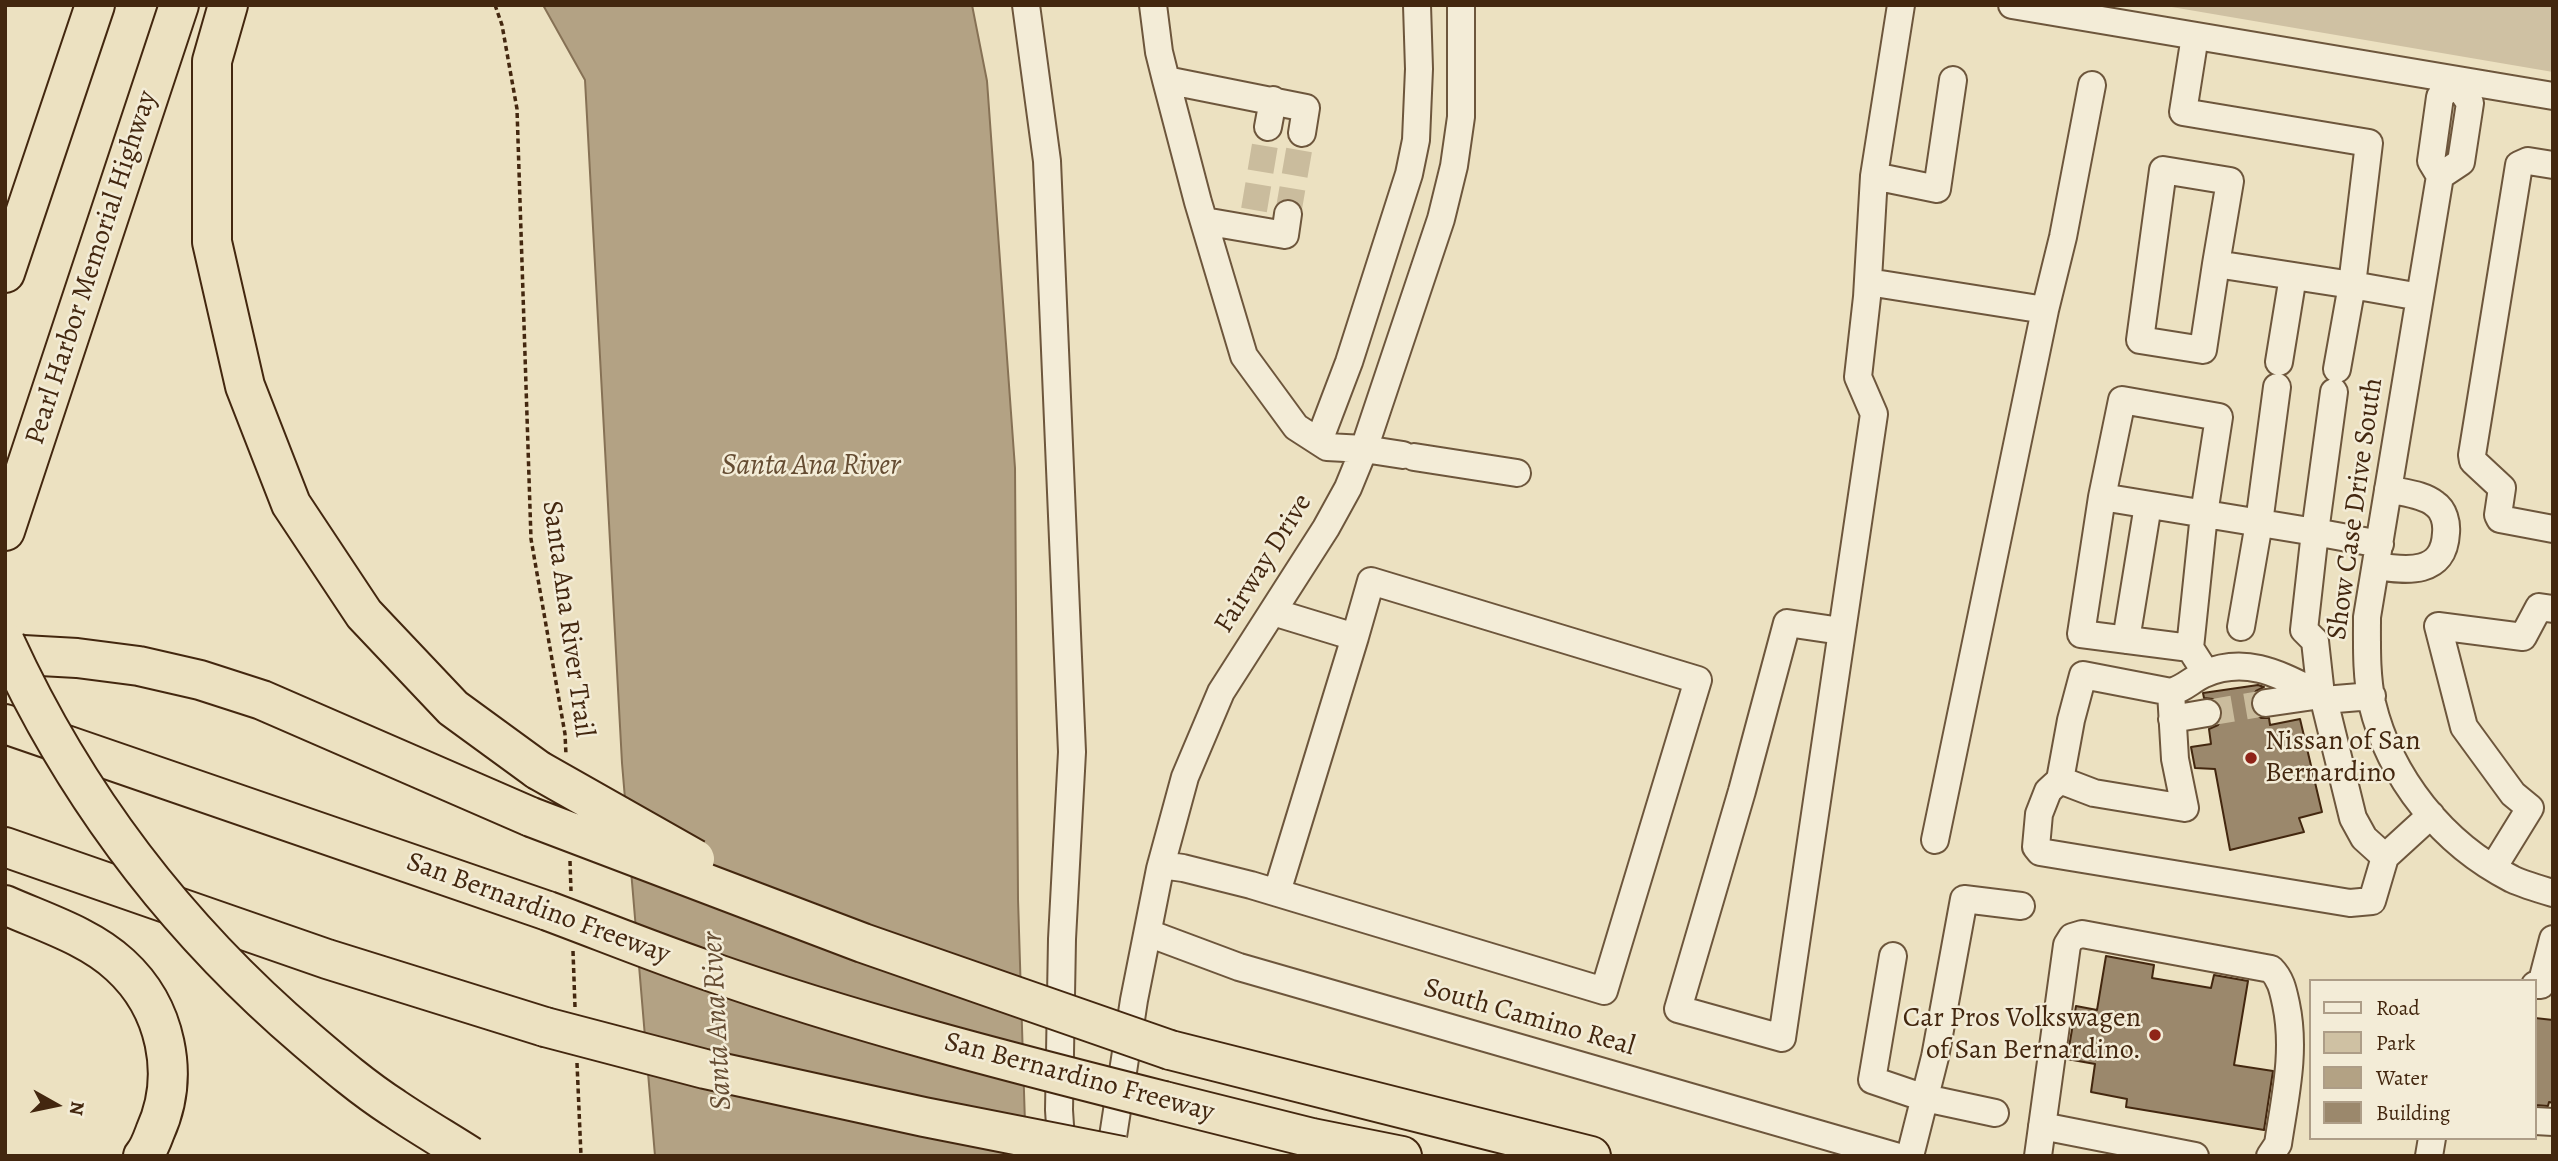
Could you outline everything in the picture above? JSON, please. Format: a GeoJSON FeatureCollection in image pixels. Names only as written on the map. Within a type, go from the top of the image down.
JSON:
{"type":"FeatureCollection","features":[{"type":"Feature","properties":{"kind":"highway"},"geometry":{"type":"LineString","coordinates":[[5,273],[95,5]]}},
{"type":"Feature","properties":{"kind":"highway","name":"Pearl Harbor Memorial Highway"},"geometry":{"type":"LineString","coordinates":[[5,531],[178,5]]}},
{"type":"Feature","properties":{"kind":"highway"},"geometry":{"type":"LineString","coordinates":[[228,5],[212,61],[212,242],[245,386],[291,504],[364,614],[453,708],[552,766],[694,859],[863,943]]}},
{"type":"Feature","properties":{"kind":"highway"},"geometry":{"type":"LineString","coordinates":[[5,642],[70,766],[136,863],[202,940],[275,1013],[340,1068],[393,1108],[471,1156]]}},
{"type":"Feature","properties":{"kind":"highway"},"geometry":{"type":"LineString","coordinates":[[5,654],[77,658],[139,666],[200,680],[262,700],[531,817],[863,943],[1170,1050],[1591,1156]]}},
{"type":"Feature","properties":{"kind":"highway","name":"San Bernardino Freeway"},"geometry":{"type":"LineString","coordinates":[[11,726],[559,906],[703,970],[842,1013],[1016,1063],[1164,1101],[1312,1138],[1402,1156]]}},
{"type":"Feature","properties":{"kind":"highway"},"geometry":{"type":"LineString","coordinates":[[5,847],[327,958],[560,1020],[705,1069],[1122,1156]]}},
{"type":"Feature","properties":{"kind":"highway"},"geometry":{"type":"LineString","coordinates":[[5,905],[88,942],[119,964],[143,990],[163,1035],[168,1056],[169,1089],[160,1121],[143,1156]]}},
{"type":"Feature","properties":{"kind":"street"},"geometry":{"type":"LineString","coordinates":[[1027,5],[1047,161],[1072,752],[1062,939],[1059,1110],[1062,1156]]}},
{"type":"Feature","properties":{"kind":"street"},"geometry":{"type":"LineString","coordinates":[[1153,5],[1159,52],[1166,80],[1244,356],[1296,427],[1327,447],[1364,449],[1517,474]]}},
{"type":"Feature","properties":{"kind":"street"},"geometry":{"type":"LineString","coordinates":[[1319,441],[1349,362],[1409,173],[1416,140],[1419,69],[1417,5]]}},
{"type":"Feature","properties":{"kind":"street","name":"Fairway Drive"},"geometry":{"type":"LineString","coordinates":[[1111,1156],[1134,1000],[1161,865],[1185,777],[1221,692],[1326,528],[1364,449],[1441,219],[1454,166],[1461,117],[1461,5]]}},
{"type":"Feature","properties":{"kind":"street"},"geometry":{"type":"LineString","coordinates":[[1841,631],[1787,623],[1746,778],[1678,1009],[1782,1038],[1874,414],[1858,377],[1868,282],[1874,176],[1901,5]]}},
{"type":"Feature","properties":{"kind":"street"},"geometry":{"type":"LineString","coordinates":[[2012,5],[2553,96]]}},
{"type":"Feature","properties":{"kind":"street"},"geometry":{"type":"LineString","coordinates":[[2195,36],[2183,112],[2369,143],[2352,285],[2335,381],[2304,630],[2315,640],[2323,698],[2353,818],[2364,838],[2385,857]]}},
{"type":"Feature","properties":{"kind":"street"},"geometry":{"type":"LineString","coordinates":[[1166,80],[1306,108],[1302,133]]}},
{"type":"Feature","properties":{"kind":"street"},"geometry":{"type":"LineString","coordinates":[[1874,176],[1937,189],[1953,80]]}},
{"type":"Feature","properties":{"kind":"street","name":"Show Case Drive South"},"geometry":{"type":"LineString","coordinates":[[2455,81],[2470,103],[2461,162],[2440,176],[2367,617],[2367,666],[2384,740],[2408,789],[2431,816],[2493,868],[2515,881],[2553,893]]}},
{"type":"Feature","properties":{"kind":"street"},"geometry":{"type":"LineString","coordinates":[[1935,840],[2045,310],[2063,237],[2092,85]]}},
{"type":"Feature","properties":{"kind":"street"},"geometry":{"type":"LineString","coordinates":[[1268,127],[1273,100]]}},
{"type":"Feature","properties":{"kind":"street"},"geometry":{"type":"LineString","coordinates":[[2553,165],[2528,161],[2519,165],[2472,455],[2473,461],[2502,488],[2498,516],[2500,519],[2553,529]]}},
{"type":"Feature","properties":{"kind":"street"},"geometry":{"type":"LineString","coordinates":[[2163,170],[2230,181],[2216,264],[2203,350],[2140,340],[2163,170]]}},
{"type":"Feature","properties":{"kind":"street"},"geometry":{"type":"LineString","coordinates":[[1204,221],[1252,219],[1285,235],[1288,214]]}},
{"type":"Feature","properties":{"kind":"street"},"geometry":{"type":"LineString","coordinates":[[2216,264],[2420,297]]}},
{"type":"Feature","properties":{"kind":"street"},"geometry":{"type":"LineString","coordinates":[[2241,627],[2259,523],[2293,276]]}},
{"type":"Feature","properties":{"kind":"street"},"geometry":{"type":"LineString","coordinates":[[1868,282],[2045,310]]}},
{"type":"Feature","properties":{"kind":"street"},"geometry":{"type":"LineString","coordinates":[[2190,648],[2081,634],[2102,497],[2122,400],[2219,417],[2204,514],[2190,648],[2206,673]]}},
{"type":"Feature","properties":{"kind":"street"},"geometry":{"type":"LineString","coordinates":[[2102,497],[2315,532],[2378,555],[2406,571],[2427,566],[2438,558],[2445,544],[2444,515],[2435,504],[2420,497],[2388,489]]}},
{"type":"Feature","properties":{"kind":"street"},"geometry":{"type":"LineString","coordinates":[[2126,640],[2148,505]]}},
{"type":"Feature","properties":{"kind":"street"},"geometry":{"type":"LineString","coordinates":[[1161,865],[1277,892],[1604,991],[1698,680],[1371,581],[1277,892]]}},
{"type":"Feature","properties":{"kind":"street"},"geometry":{"type":"LineString","coordinates":[[2493,868],[2541,812],[2513,794],[2464,727],[2438,626],[2523,637],[2539,607],[2553,610]]}},
{"type":"Feature","properties":{"kind":"street"},"geometry":{"type":"LineString","coordinates":[[1273,612],[1355,638]]}},
{"type":"Feature","properties":{"kind":"street"},"geometry":{"type":"LineString","coordinates":[[2323,698],[2269,670],[2232,667],[2206,673],[2185,688],[2171,692],[2083,675],[2060,780],[2048,791],[2039,814],[2036,847],[2040,852],[2350,903],[2372,901],[2385,857],[2431,816]]}},
{"type":"Feature","properties":{"kind":"street"},"geometry":{"type":"LineString","coordinates":[[2060,780],[2094,793],[2185,808],[2175,759],[2171,692]]}},
{"type":"Feature","properties":{"kind":"street"},"geometry":{"type":"LineString","coordinates":[[2266,703],[2372,696]]}},
{"type":"Feature","properties":{"kind":"street"},"geometry":{"type":"LineString","coordinates":[[2172,719],[2207,713]]}},
{"type":"Feature","properties":{"kind":"street"},"geometry":{"type":"LineString","coordinates":[[1910,1156],[1935,1058],[1964,899],[2021,906]]}},
{"type":"Feature","properties":{"kind":"street","name":"South Camino Real"},"geometry":{"type":"LineString","coordinates":[[1148,933],[1239,967],[1895,1156]]}},
{"type":"Feature","properties":{"kind":"street"},"geometry":{"type":"LineString","coordinates":[[2038,1156],[2067,945],[2072,937],[2081,934],[2271,969],[2277,974],[2289,1021],[2291,1051],[2278,1144],[2270,1156]]}},
{"type":"Feature","properties":{"kind":"street"},"geometry":{"type":"LineString","coordinates":[[2543,987],[2553,939]]}},
{"type":"Feature","properties":{"kind":"street"},"geometry":{"type":"LineString","coordinates":[[1893,956],[1872,1080],[1924,1098],[1995,1114]]}},
{"type":"Feature","properties":{"kind":"street"},"geometry":{"type":"LineString","coordinates":[[2042,1126],[2195,1156]]}},
{"type":"Feature","properties":{"kind":"path","name":"Santa Ana River Trail"},"geometry":{"type":"LineString","coordinates":[[495,5],[502,25],[517,109],[531,539],[565,734],[552,766]]}},
{"type":"Feature","properties":{"kind":"path"},"geometry":{"type":"LineString","coordinates":[[559,906],[569,859]]}},
{"type":"Feature","properties":{"kind":"path"},"geometry":{"type":"LineString","coordinates":[[560,1020],[573,943]]}},
{"type":"Feature","properties":{"kind":"path"},"geometry":{"type":"LineString","coordinates":[[577,1054],[581,1156]]}},
{"type":"Feature","properties":{"kind":"green space"},"geometry":{"type":"Polygon","coordinates":[[[2160,5],[2553,5],[2553,72],[2160,5]]]}},
{"type":"Feature","properties":{"kind":"water","name":"Santa Ana River"},"geometry":{"type":"Polygon","coordinates":[[[543,5],[972,5],[987,81],[1015,468],[1018,899],[1026,1156],[655,1156],[622,763],[585,80],[543,5]]]}},
{"type":"Feature","properties":{"kind":"building","name":"Nissan of San Bernardino"},"geometry":{"type":"Polygon","coordinates":[[[2258,685],[2264,687],[2256,691],[2251,698],[2254,713],[2261,718],[2269,718],[2270,725],[2300,719],[2322,812],[2299,818],[2304,832],[2230,850],[2215,769],[2195,768],[2191,747],[2211,744],[2209,729],[2218,725],[2222,718],[2219,704],[2213,699],[2204,698],[2203,693],[2258,685]]]}},
{"type":"Feature","properties":{"kind":"building","name":"Car Pros Volkswagen of San Bernardino."},"geometry":{"type":"Polygon","coordinates":[[[2106,956],[2154,965],[2152,978],[2211,988],[2214,975],[2248,981],[2234,1065],[2273,1071],[2264,1130],[2126,1107],[2127,1099],[2091,1092],[2095,1064],[2067,1059],[2076,1006],[2097,1010],[2106,956]]]}},
{"type":"Feature","properties":{"kind":"building"},"geometry":{"type":"Polygon","coordinates":[[[2537,1018],[2553,1020],[2553,1103],[2549,1102],[2548,1106],[2537,1105],[2537,1018]]]}},
{"type":"Feature","properties":{"kind":"tunnel"},"geometry":{"type":"LineString","coordinates":[[1254,210],[1268,127]]}},
{"type":"Feature","properties":{"kind":"tunnel"},"geometry":{"type":"LineString","coordinates":[[1288,214],[1302,133]]}},
{"type":"Feature","properties":{"kind":"tunnel"},"geometry":{"type":"LineString","coordinates":[[2207,713],[2266,703]]}},
{"type":"Feature","properties":{"kind":"place","name":"Nissan of San Bernardino"},"geometry":{"type":"Point","coordinates":[2251,758]}},
{"type":"Feature","properties":{"kind":"place","name":"Car Pros Volkswagen of San Bernardino."},"geometry":{"type":"Point","coordinates":[2155,1035]}}]}
